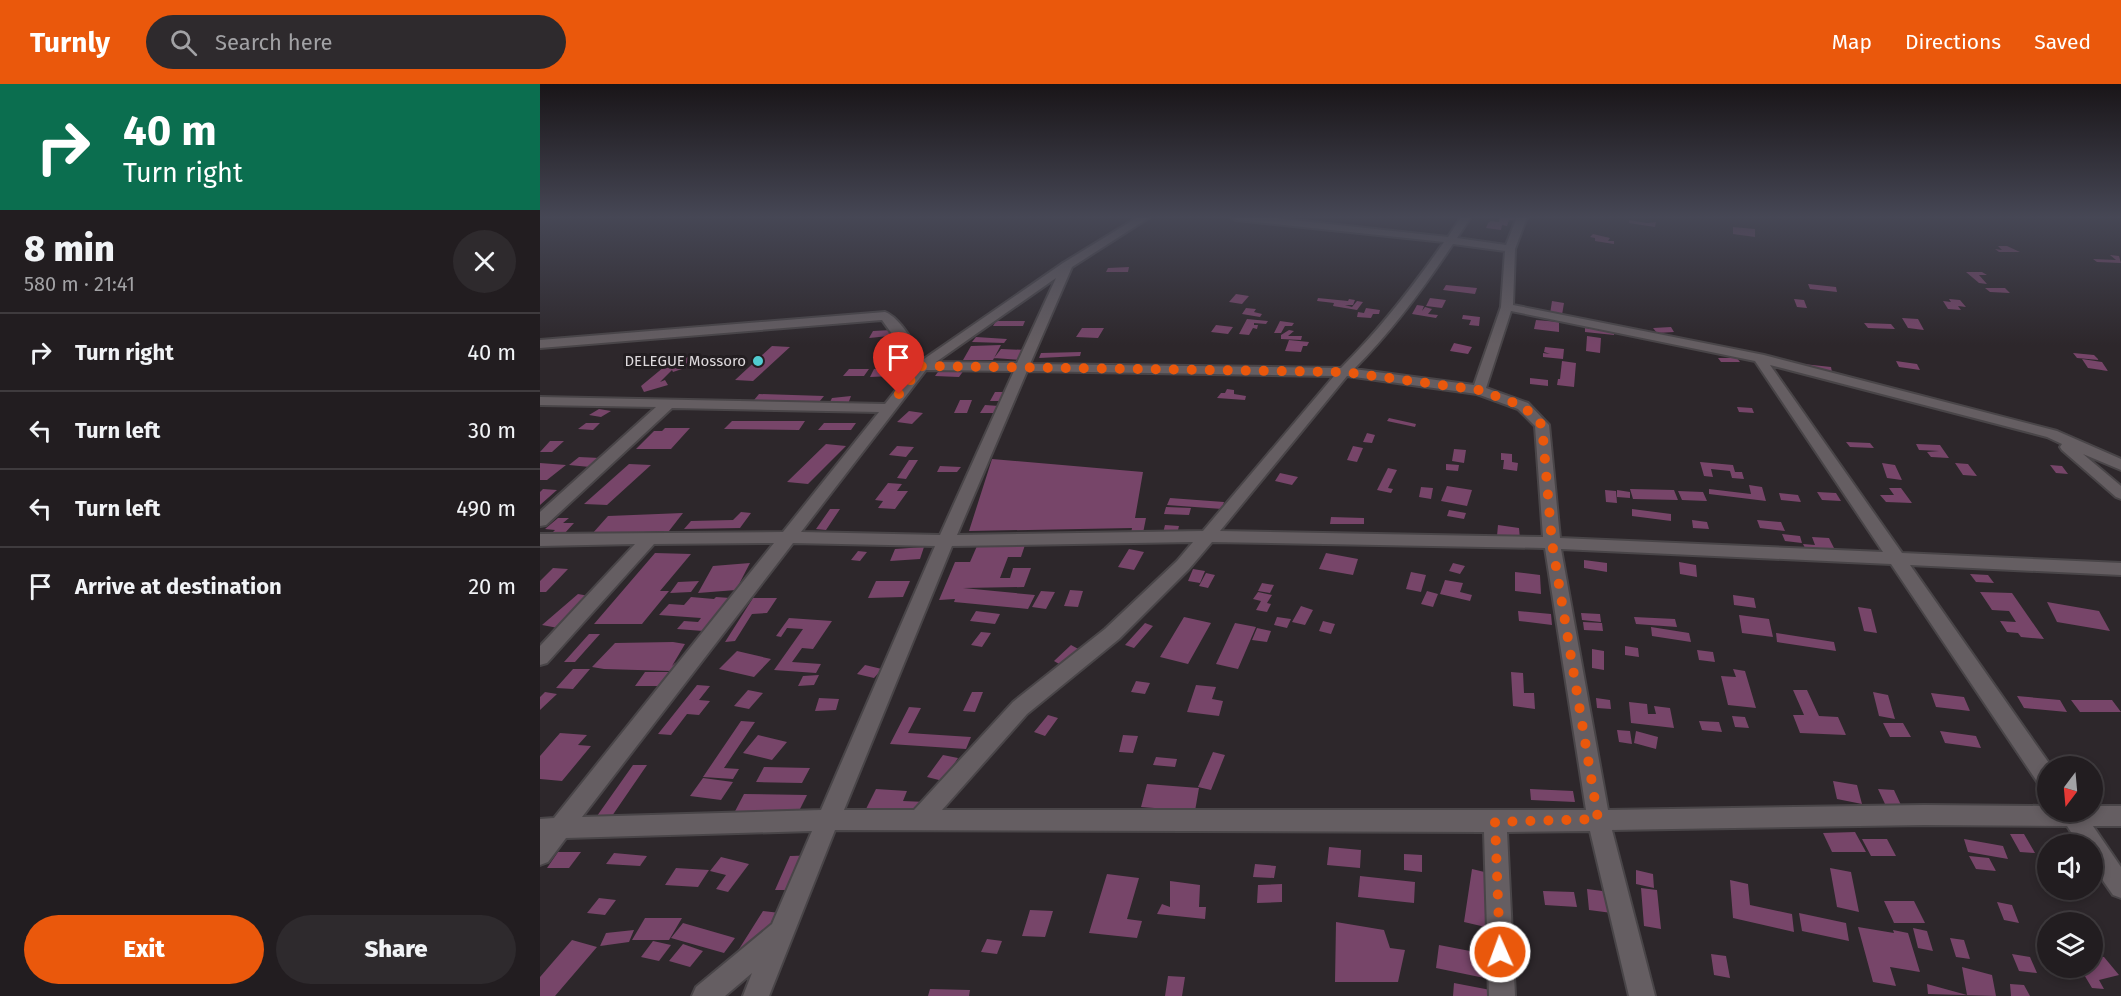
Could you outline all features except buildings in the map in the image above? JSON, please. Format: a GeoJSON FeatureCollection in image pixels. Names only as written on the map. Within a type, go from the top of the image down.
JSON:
{"type":"FeatureCollection","features":[{"type":"Feature","properties":{"kind":"street"},"geometry":{"type":"LineString","coordinates":[[540,854],[550,829],[787,537],[922,366],[1076,260]]}},
{"type":"Feature","properties":{"kind":"street"},"geometry":{"type":"LineString","coordinates":[[919,820],[1020,708],[1112,634],[1183,565],[1344,372],[1380,336],[1437,260]]}},
{"type":"Feature","properties":{"kind":"street"},"geometry":{"type":"LineString","coordinates":[[1479,390],[1507,307],[1509,260]]}},
{"type":"Feature","properties":{"kind":"street"},"geometry":{"type":"LineString","coordinates":[[756,996],[946,541],[1067,265]]}},
{"type":"Feature","properties":{"kind":"street"},"geometry":{"type":"LineString","coordinates":[[1507,307],[1759,358],[2052,434],[2121,465]]}},
{"type":"Feature","properties":{"kind":"street"},"geometry":{"type":"LineString","coordinates":[[540,344],[885,316],[922,366]]}},
{"type":"Feature","properties":{"kind":"street"},"geometry":{"type":"LineString","coordinates":[[1759,358],[2037,763]]}},
{"type":"Feature","properties":{"kind":"street"},"geometry":{"type":"LineString","coordinates":[[922,366],[1344,372],[1479,390],[1523,406],[1542,425],[1552,543],[1598,819],[1642,996]]}},
{"type":"Feature","properties":{"kind":"street"},"geometry":{"type":"LineString","coordinates":[[540,401],[888,408]]}},
{"type":"Feature","properties":{"kind":"street"},"geometry":{"type":"LineString","coordinates":[[540,521],[669,403]]}},
{"type":"Feature","properties":{"kind":"street"},"geometry":{"type":"LineString","coordinates":[[2052,434],[2121,494]]}},
{"type":"Feature","properties":{"kind":"street"},"geometry":{"type":"LineString","coordinates":[[540,540],[787,537],[946,541],[1207,536],[1552,543],[1898,561],[2121,569]]}},
{"type":"Feature","properties":{"kind":"street"},"geometry":{"type":"LineString","coordinates":[[540,658],[649,539]]}},
{"type":"Feature","properties":{"kind":"street"},"geometry":{"type":"LineString","coordinates":[[550,829],[828,820],[1495,822],[2037,814]]}},
{"type":"Feature","properties":{"kind":"street"},"geometry":{"type":"LineString","coordinates":[[2103,815],[2121,816]]}},
{"type":"Feature","properties":{"kind":"street"},"geometry":{"type":"LineString","coordinates":[[1495,822],[1502,996]]}},
{"type":"Feature","properties":{"kind":"street"},"geometry":{"type":"LineString","coordinates":[[2103,861],[2121,887]]}},
{"type":"Feature","properties":{"kind":"street"},"geometry":{"type":"LineString","coordinates":[[705,996],[781,932]]}},
{"type":"Feature","properties":{"kind":"place","name":"DELEGUE Mossoro"},"geometry":{"type":"Point","coordinates":[758,361]}},
{"type":"Feature","properties":{"kind":"route"},"geometry":{"type":"LineString","coordinates":[[899,394],[922,366],[1344,372],[1479,390],[1523,406],[1542,425],[1552,543],[1598,819],[1495,822],[1500,952]]}}]}
